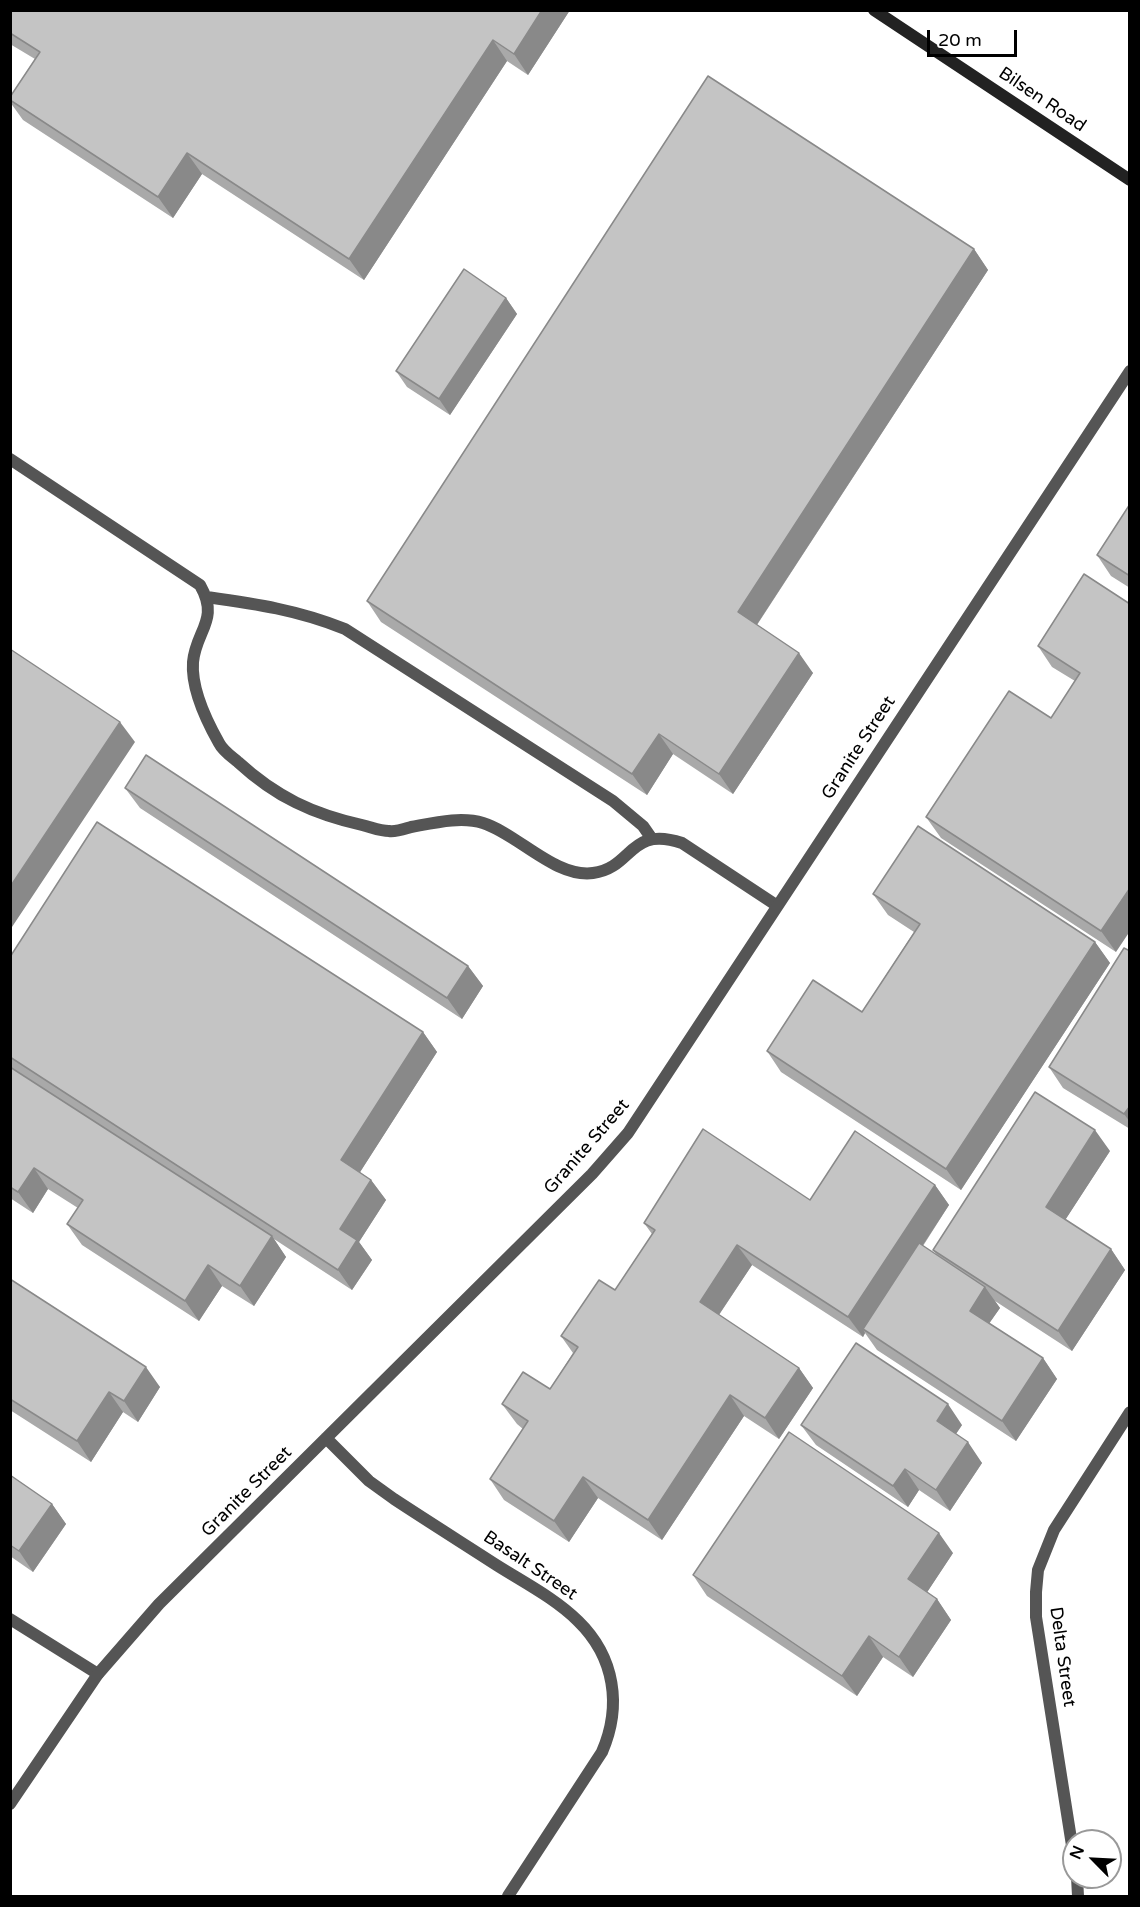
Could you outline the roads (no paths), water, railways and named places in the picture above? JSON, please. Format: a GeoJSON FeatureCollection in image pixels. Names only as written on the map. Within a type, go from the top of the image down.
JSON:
{"type":"FeatureCollection","features":[{"type":"Feature","properties":{"kind":"street","name":"Bilsen Road"},"geometry":{"type":"LineString","coordinates":[[874,10],[1130,180]]}},
{"type":"Feature","properties":{"kind":"street","name":"Granite Street"},"geometry":{"type":"LineString","coordinates":[[10,1804],[98,1674],[159,1605],[592,1174],[628,1133],[776,905],[1130,371]]}},
{"type":"Feature","properties":{"kind":"street"},"geometry":{"type":"LineString","coordinates":[[10,459],[200,585],[207,597],[209,607],[206,625],[195,648],[193,664],[200,704],[220,746],[256,779],[296,805],[340,820],[390,831],[457,820],[481,822],[499,830],[556,865],[573,871],[592,873],[609,868],[636,845],[652,839],[668,838],[682,843],[776,905]]}},
{"type":"Feature","properties":{"kind":"street"},"geometry":{"type":"LineString","coordinates":[[207,597],[280,608],[313,616],[345,629],[613,801],[633,816],[652,839]]}},
{"type":"Feature","properties":{"kind":"street","name":"Delta Street"},"geometry":{"type":"LineString","coordinates":[[1069,1829],[1036,1617],[1038,1570],[1054,1530],[1130,1412]]}},
{"type":"Feature","properties":{"kind":"street","name":"Basalt Street"},"geometry":{"type":"LineString","coordinates":[[326,1438],[369,1481],[553,1601],[579,1621],[596,1644],[607,1665],[613,1691],[614,1713],[606,1742],[587,1776],[508,1896]]}},
{"type":"Feature","properties":{"kind":"street"},"geometry":{"type":"LineString","coordinates":[[10,1619],[98,1674]]}}]}
